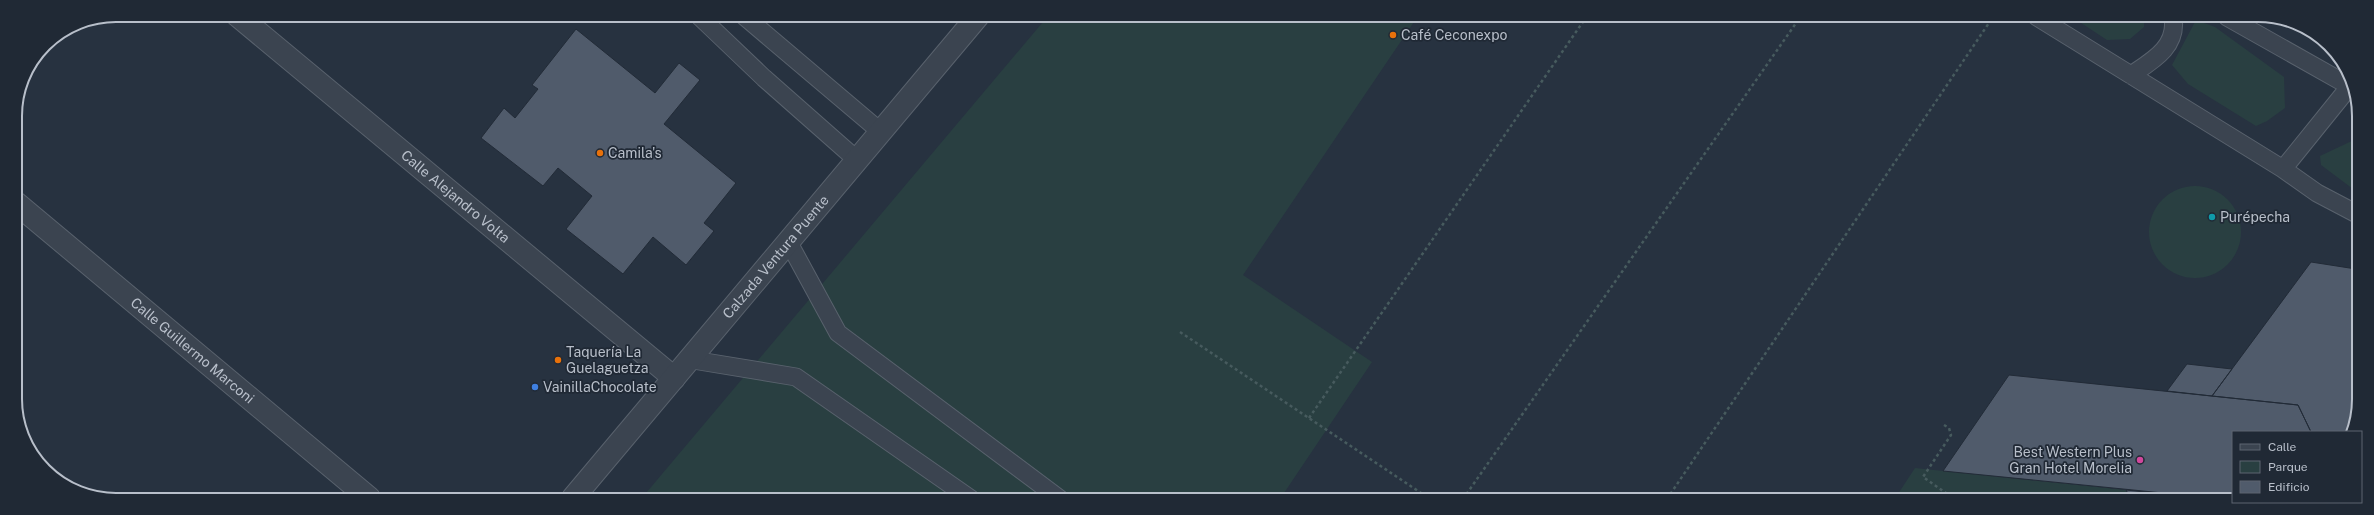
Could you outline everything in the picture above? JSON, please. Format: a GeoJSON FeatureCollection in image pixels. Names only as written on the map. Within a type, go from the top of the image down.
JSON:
{"type":"FeatureCollection","features":[{"type":"Feature","properties":{"kind":"street","name":"Calle Alejandro Volta"},"geometry":{"type":"LineString","coordinates":[[246,22],[681,371]]}},
{"type":"Feature","properties":{"kind":"street","name":"Calzada Ventura Puente"},"geometry":{"type":"LineString","coordinates":[[577,493],[973,22]]}},
{"type":"Feature","properties":{"kind":"street","name":"Calle Guillermo Marconi"},"geometry":{"type":"LineString","coordinates":[[22,209],[363,493]]}},
{"type":"Feature","properties":{"kind":"lane"},"geometry":{"type":"LineString","coordinates":[[705,22],[764,78],[857,160]]}},
{"type":"Feature","properties":{"kind":"lane"},"geometry":{"type":"LineString","coordinates":[[751,22],[880,132]]}},
{"type":"Feature","properties":{"kind":"lane"},"geometry":{"type":"LineString","coordinates":[[2045,22],[2283,169],[2317,193],[2352,211]]}},
{"type":"Feature","properties":{"kind":"lane"},"geometry":{"type":"LineString","coordinates":[[2130,75],[2163,53],[2175,27],[2174,22]]}},
{"type":"Feature","properties":{"kind":"lane"},"geometry":{"type":"LineString","coordinates":[[2236,22],[2346,84]]}},
{"type":"Feature","properties":{"kind":"lane"},"geometry":{"type":"LineString","coordinates":[[2283,169],[2348,90]]}},
{"type":"Feature","properties":{"kind":"lane"},"geometry":{"type":"LineString","coordinates":[[794,235],[789,243],[838,333],[1052,493]]}},
{"type":"Feature","properties":{"kind":"lane"},"geometry":{"type":"LineString","coordinates":[[681,371],[693,360],[796,377],[962,493]]}},
{"type":"Feature","properties":{"kind":"path"},"geometry":{"type":"LineString","coordinates":[[1309,418],[1583,22]]}},
{"type":"Feature","properties":{"kind":"path"},"geometry":{"type":"LineString","coordinates":[[1468,493],[1797,22]]}},
{"type":"Feature","properties":{"kind":"path"},"geometry":{"type":"LineString","coordinates":[[1671,493],[1990,22]]}},
{"type":"Feature","properties":{"kind":"path"},"geometry":{"type":"LineString","coordinates":[[1180,332],[1421,493]]}},
{"type":"Feature","properties":{"kind":"path"},"geometry":{"type":"LineString","coordinates":[[1944,425],[1949,428],[1951,435],[1923,477],[1946,493]]}},
{"type":"Feature","properties":{"kind":"green space"},"geometry":{"type":"Polygon","coordinates":[[[1043,22],[1414,22],[1243,275],[1372,362],[1284,493],[646,493],[1043,22]]]}},
{"type":"Feature","properties":{"kind":"green space"},"geometry":{"type":"Polygon","coordinates":[[[2080,22],[2144,22],[2144,27],[2130,39],[2107,40],[2080,22]]]}},
{"type":"Feature","properties":{"kind":"green space"},"geometry":{"type":"Polygon","coordinates":[[[2195,22],[2201,22],[2215,27],[2284,77],[2285,108],[2267,121],[2256,126],[2188,84],[2172,65],[2195,22]]]}},
{"type":"Feature","properties":{"kind":"green space"},"geometry":{"type":"Polygon","coordinates":[[[2352,141],[2352,188],[2321,165],[2320,156],[2352,141]]]}},
{"type":"Feature","properties":{"kind":"green space"},"geometry":{"type":"Polygon","coordinates":[[[2195,186],[2212,190],[2227,200],[2237,215],[2241,232],[2237,249],[2227,264],[2212,274],[2195,278],[2178,274],[2163,264],[2153,249],[2149,232],[2153,215],[2163,200],[2178,190],[2195,186]]]}},
{"type":"Feature","properties":{"kind":"green space"},"geometry":{"type":"Polygon","coordinates":[[[1915,468],[2126,490],[2128,493],[1899,493],[1915,468]]]}},
{"type":"Feature","properties":{"kind":"building","name":"Camila's"},"geometry":{"type":"Polygon","coordinates":[[[576,29],[655,93],[679,63],[700,80],[664,124],[736,183],[704,223],[714,231],[686,265],[653,237],[623,274],[566,229],[592,196],[558,168],[543,186],[481,138],[504,108],[515,118],[538,89],[532,85],[576,29]]]}},
{"type":"Feature","properties":{"kind":"building"},"geometry":{"type":"Polygon","coordinates":[[[2311,262],[2352,268],[2352,399],[2350,417],[2346,431],[2311,431],[2298,405],[2212,396],[2311,262]]]}},
{"type":"Feature","properties":{"kind":"building"},"geometry":{"type":"Polygon","coordinates":[[[2187,364],[2232,369],[2212,396],[2167,391],[2187,364]]]}},
{"type":"Feature","properties":{"kind":"building"},"geometry":{"type":"Polygon","coordinates":[[[2009,375],[2298,405],[2311,431],[2232,431],[2232,493],[2163,493],[1943,471],[2009,375]]]}},
{"type":"Feature","properties":{"kind":"building"},"geometry":{"type":"Polygon","coordinates":[[[2126,490],[2155,493],[2128,493],[2126,490]]]}},
{"type":"Feature","properties":{"kind":"place","name":"Café Ceconexpo"},"geometry":{"type":"Point","coordinates":[1393,35]}},
{"type":"Feature","properties":{"kind":"place","name":"Camila's"},"geometry":{"type":"Point","coordinates":[600,153]}},
{"type":"Feature","properties":{"kind":"place","name":"Purépecha"},"geometry":{"type":"Point","coordinates":[2212,217]}},
{"type":"Feature","properties":{"kind":"place","name":"Taquería La Guelaguetza"},"geometry":{"type":"Point","coordinates":[558,360]}},
{"type":"Feature","properties":{"kind":"place","name":"VainillaChocolate"},"geometry":{"type":"Point","coordinates":[535,387]}},
{"type":"Feature","properties":{"kind":"place","name":"Best Western Plus Gran Hotel Morelia"},"geometry":{"type":"Point","coordinates":[2140,460]}}]}
